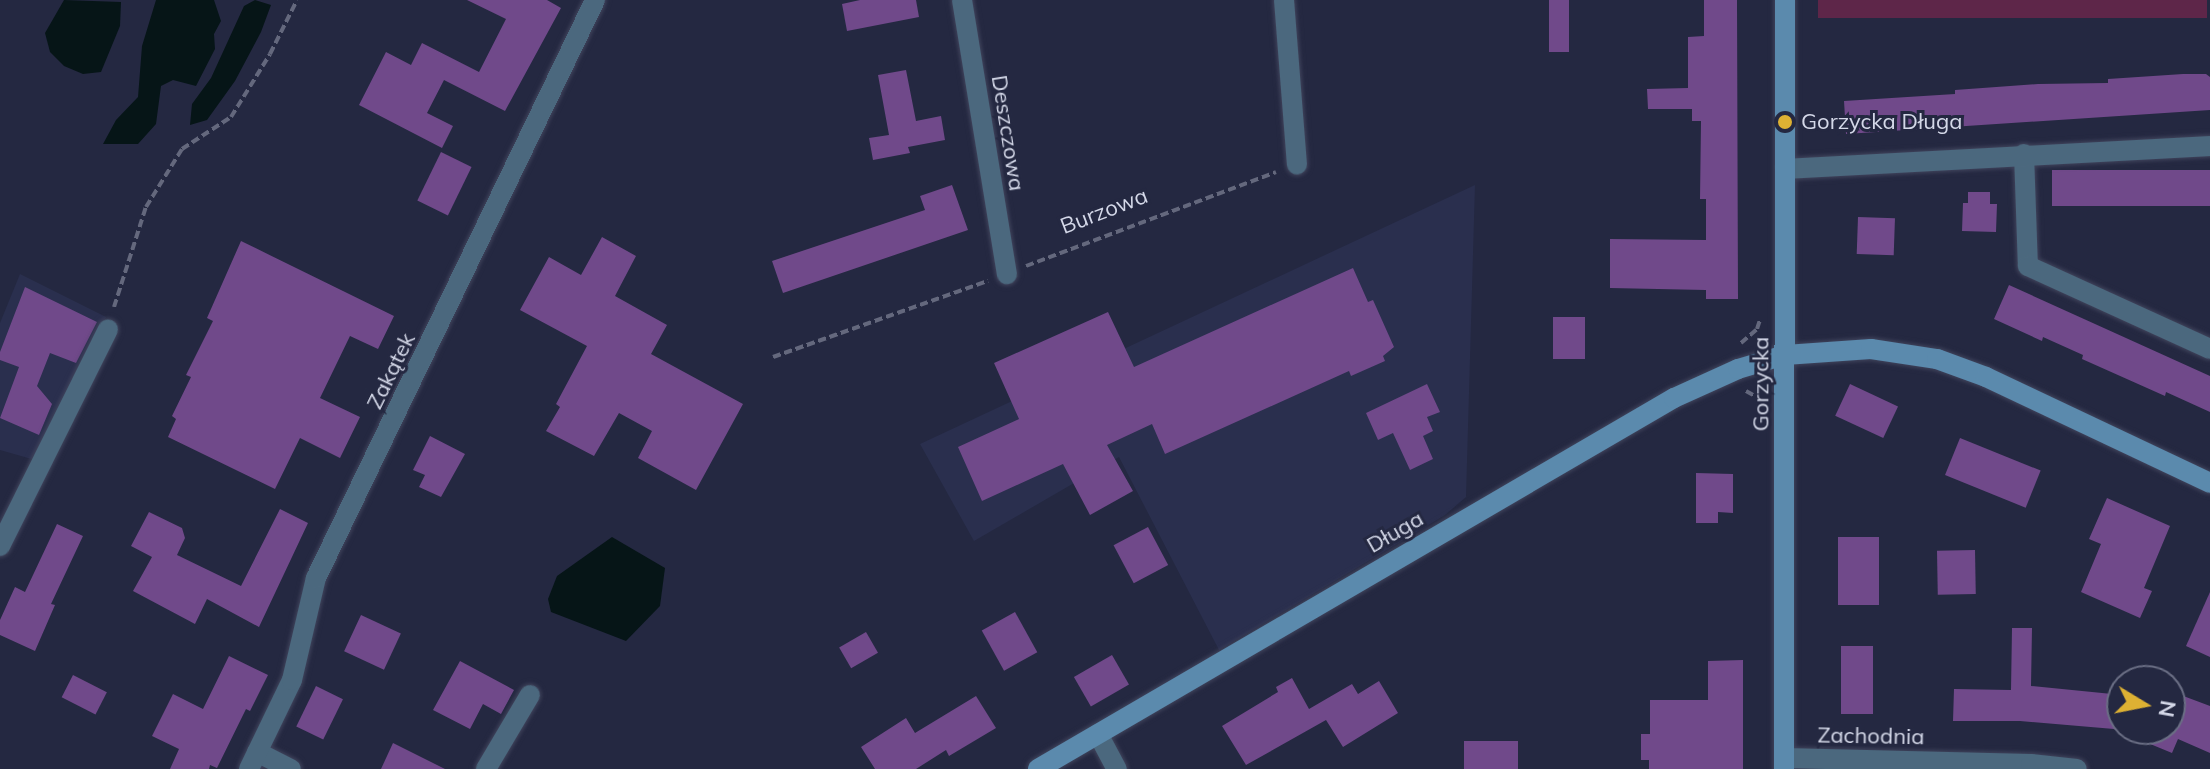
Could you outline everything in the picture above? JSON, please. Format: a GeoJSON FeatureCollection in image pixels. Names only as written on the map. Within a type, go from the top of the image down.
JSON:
{"type":"FeatureCollection","features":[{"type":"Feature","properties":{"kind":"street","name":"Zakątek"},"geometry":{"type":"LineString","coordinates":[[253,760],[292,680],[316,578],[595,0]]}},
{"type":"Feature","properties":{"kind":"street","name":"Deszczowa"},"geometry":{"type":"LineString","coordinates":[[962,0],[1007,274]]}},
{"type":"Feature","properties":{"kind":"street"},"geometry":{"type":"LineString","coordinates":[[1284,0],[1297,164]]}},
{"type":"Feature","properties":{"kind":"street","name":"Gorzycka"},"geometry":{"type":"LineString","coordinates":[[1784,763],[1785,0]]}},
{"type":"Feature","properties":{"kind":"street"},"geometry":{"type":"LineString","coordinates":[[1785,169],[2210,146]]}},
{"type":"Feature","properties":{"kind":"street"},"geometry":{"type":"LineString","coordinates":[[2024,154],[2028,266],[2210,349]]}},
{"type":"Feature","properties":{"kind":"street"},"geometry":{"type":"LineString","coordinates":[[0,546],[108,329]]}},
{"type":"Feature","properties":{"kind":"street","name":"Długa"},"geometry":{"type":"LineString","coordinates":[[1038,769],[1674,398],[1738,369],[1785,355],[1871,349],[1937,359],[1986,377],[2210,483]]}},
{"type":"Feature","properties":{"kind":"street"},"geometry":{"type":"LineString","coordinates":[[486,769],[530,695]]}},
{"type":"Feature","properties":{"kind":"street"},"geometry":{"type":"LineString","coordinates":[[1098,734],[1117,769]]}},
{"type":"Feature","properties":{"kind":"street"},"geometry":{"type":"LineString","coordinates":[[253,760],[291,769]]}},
{"type":"Feature","properties":{"kind":"street","name":"Zachodnia"},"geometry":{"type":"LineString","coordinates":[[1784,763],[2077,769]]}},
{"type":"Feature","properties":{"kind":"path"},"geometry":{"type":"LineString","coordinates":[[108,329],[146,207],[182,149],[231,117],[270,54],[297,0]]}},
{"type":"Feature","properties":{"kind":"path","name":"Burzowa"},"geometry":{"type":"LineString","coordinates":[[773,357],[1007,274],[1297,164]]}},
{"type":"Feature","properties":{"kind":"shaded area"},"geometry":{"type":"Polygon","coordinates":[[[64,0],[121,2],[120,26],[101,72],[83,74],[64,66],[50,52],[45,33],[64,0]]]}},
{"type":"Feature","properties":{"kind":"shaded area"},"geometry":{"type":"Polygon","coordinates":[[[156,0],[214,0],[221,21],[214,34],[215,49],[196,86],[173,80],[161,86],[156,124],[138,144],[103,144],[116,120],[138,97],[142,46],[156,0]]]}},
{"type":"Feature","properties":{"kind":"shaded area"},"geometry":{"type":"Polygon","coordinates":[[[255,0],[271,5],[261,32],[235,81],[207,120],[190,125],[192,104],[211,78],[244,6],[255,0]]]}},
{"type":"Feature","properties":{"kind":"shaded area"},"geometry":{"type":"Polygon","coordinates":[[[1818,0],[2207,0],[2207,18],[1818,18],[1818,0]]]}},
{"type":"Feature","properties":{"kind":"shaded area"},"geometry":{"type":"Polygon","coordinates":[[[1475,185],[1466,497],[1445,515],[1219,650],[1119,457],[974,541],[920,444],[1475,185]]]}},
{"type":"Feature","properties":{"kind":"shaded area"},"geometry":{"type":"Polygon","coordinates":[[[20,274],[106,317],[35,460],[0,450],[0,323],[20,274]]]}},
{"type":"Feature","properties":{"kind":"shaded area"},"geometry":{"type":"Polygon","coordinates":[[[612,537],[665,568],[660,606],[626,641],[551,612],[548,599],[557,576],[612,537]]]}},
{"type":"Feature","properties":{"kind":"building"},"geometry":{"type":"Polygon","coordinates":[[[467,0],[547,0],[561,8],[505,111],[444,80],[427,113],[453,126],[442,148],[359,105],[386,52],[411,65],[422,43],[479,72],[506,19],[467,0]]]}},
{"type":"Feature","properties":{"kind":"building"},"geometry":{"type":"Polygon","coordinates":[[[860,0],[916,0],[919,17],[847,31],[842,4],[860,0]]]}},
{"type":"Feature","properties":{"kind":"building"},"geometry":{"type":"Polygon","coordinates":[[[1549,0],[1569,0],[1569,52],[1549,52],[1549,0]]]}},
{"type":"Feature","properties":{"kind":"building"},"geometry":{"type":"Polygon","coordinates":[[[1704,0],[1737,0],[1738,299],[1706,299],[1706,290],[1610,288],[1610,239],[1706,240],[1706,199],[1700,199],[1701,121],[1692,121],[1692,109],[1648,109],[1647,89],[1688,88],[1688,37],[1704,36],[1704,0]]]}},
{"type":"Feature","properties":{"kind":"building"},"geometry":{"type":"Polygon","coordinates":[[[906,70],[916,121],[941,116],[945,140],[908,147],[910,153],[873,160],[869,138],[889,135],[878,75],[906,70]]]}},
{"type":"Feature","properties":{"kind":"building"},"geometry":{"type":"Polygon","coordinates":[[[2206,74],[2210,77],[2210,110],[1846,134],[1844,101],[1955,94],[1955,90],[2038,84],[2108,83],[2108,79],[2206,74]]]}},
{"type":"Feature","properties":{"kind":"building"},"geometry":{"type":"Polygon","coordinates":[[[441,152],[472,167],[448,215],[417,201],[441,152]]]}},
{"type":"Feature","properties":{"kind":"building"},"geometry":{"type":"Polygon","coordinates":[[[2052,170],[2210,170],[2210,206],[2052,206],[2052,170]]]}},
{"type":"Feature","properties":{"kind":"building"},"geometry":{"type":"Polygon","coordinates":[[[952,185],[968,230],[783,293],[772,261],[925,210],[920,196],[952,185]]]}},
{"type":"Feature","properties":{"kind":"building"},"geometry":{"type":"Polygon","coordinates":[[[1968,192],[1990,192],[1990,204],[1997,204],[1996,232],[1962,231],[1963,203],[1968,203],[1968,192]]]}},
{"type":"Feature","properties":{"kind":"building"},"geometry":{"type":"Polygon","coordinates":[[[1858,217],[1895,218],[1894,255],[1857,254],[1858,217]]]}},
{"type":"Feature","properties":{"kind":"building"},"geometry":{"type":"Polygon","coordinates":[[[602,237],[636,256],[615,296],[667,325],[651,354],[743,404],[696,490],[638,458],[652,431],[619,413],[594,456],[546,431],[560,407],[556,404],[587,346],[520,310],[549,257],[581,275],[602,237]]]}},
{"type":"Feature","properties":{"kind":"building"},"geometry":{"type":"Polygon","coordinates":[[[241,241],[394,316],[378,349],[350,336],[320,398],[360,417],[340,458],[300,438],[275,489],[168,437],[176,419],[172,416],[191,377],[186,375],[213,321],[207,318],[241,241]]]}},
{"type":"Feature","properties":{"kind":"building"},"geometry":{"type":"Polygon","coordinates":[[[1353,268],[1368,302],[1373,300],[1394,347],[1383,356],[1385,361],[1351,376],[1349,371],[1165,454],[1152,424],[1107,445],[1133,491],[1090,515],[1063,464],[982,501],[958,447],[1019,419],[994,363],[1108,312],[1134,367],[1353,268]]]}},
{"type":"Feature","properties":{"kind":"building"},"geometry":{"type":"Polygon","coordinates":[[[2009,285],[2210,376],[2210,412],[2166,392],[2165,396],[2082,359],[2083,355],[1994,319],[2009,285]]]}},
{"type":"Feature","properties":{"kind":"building"},"geometry":{"type":"Polygon","coordinates":[[[25,287],[97,322],[76,363],[50,353],[37,386],[52,404],[39,435],[0,418],[19,367],[0,360],[0,352],[25,287]]]}},
{"type":"Feature","properties":{"kind":"building"},"geometry":{"type":"Polygon","coordinates":[[[1553,317],[1585,317],[1585,359],[1553,359],[1553,317]]]}},
{"type":"Feature","properties":{"kind":"building"},"geometry":{"type":"Polygon","coordinates":[[[1427,384],[1440,412],[1427,417],[1433,431],[1423,436],[1433,459],[1410,470],[1393,433],[1378,440],[1366,413],[1427,384]]]}},
{"type":"Feature","properties":{"kind":"building"},"geometry":{"type":"Polygon","coordinates":[[[1850,384],[1898,406],[1883,438],[1835,416],[1850,384]]]}},
{"type":"Feature","properties":{"kind":"building"},"geometry":{"type":"Polygon","coordinates":[[[430,436],[465,454],[441,497],[419,487],[425,475],[413,470],[430,436]]]}},
{"type":"Feature","properties":{"kind":"building"},"geometry":{"type":"Polygon","coordinates":[[[1960,438],[2041,471],[2026,508],[1945,475],[1960,438]]]}},
{"type":"Feature","properties":{"kind":"building"},"geometry":{"type":"Polygon","coordinates":[[[1696,473],[1733,474],[1733,513],[1718,512],[1718,523],[1696,523],[1696,473]]]}},
{"type":"Feature","properties":{"kind":"building"},"geometry":{"type":"Polygon","coordinates":[[[2107,498],[2170,526],[2144,588],[2152,591],[2140,618],[2081,592],[2101,544],[2089,539],[2107,498]]]}},
{"type":"Feature","properties":{"kind":"building"},"geometry":{"type":"Polygon","coordinates":[[[280,509],[308,523],[259,627],[207,599],[195,624],[133,591],[152,557],[131,546],[149,512],[182,528],[185,538],[177,555],[241,586],[280,509]]]}},
{"type":"Feature","properties":{"kind":"building"},"geometry":{"type":"Polygon","coordinates":[[[57,524],[83,536],[51,604],[55,605],[35,651],[0,635],[0,620],[15,587],[25,592],[57,524]]]}},
{"type":"Feature","properties":{"kind":"building"},"geometry":{"type":"Polygon","coordinates":[[[1148,527],[1168,565],[1134,583],[1114,545],[1148,527]]]}},
{"type":"Feature","properties":{"kind":"building"},"geometry":{"type":"Polygon","coordinates":[[[1838,537],[1879,537],[1879,605],[1838,605],[1838,537]]]}},
{"type":"Feature","properties":{"kind":"building"},"geometry":{"type":"Polygon","coordinates":[[[1975,550],[1976,594],[1938,595],[1937,551],[1975,550]]]}},
{"type":"Feature","properties":{"kind":"building"},"geometry":{"type":"Polygon","coordinates":[[[2210,592],[2210,657],[2186,646],[2210,592]]]}},
{"type":"Feature","properties":{"kind":"building"},"geometry":{"type":"Polygon","coordinates":[[[1015,612],[1037,652],[1004,671],[982,630],[1015,612]]]}},
{"type":"Feature","properties":{"kind":"building"},"geometry":{"type":"Polygon","coordinates":[[[361,615],[401,634],[384,670],[344,651],[361,615]]]}},
{"type":"Feature","properties":{"kind":"building"},"geometry":{"type":"Polygon","coordinates":[[[2012,628],[2032,628],[2031,686],[2106,693],[2106,728],[2020,721],[1953,721],[1954,689],[2011,690],[2012,628]]]}},
{"type":"Feature","properties":{"kind":"building"},"geometry":{"type":"Polygon","coordinates":[[[866,632],[878,653],[851,668],[839,648],[866,632]]]}},
{"type":"Feature","properties":{"kind":"building"},"geometry":{"type":"Polygon","coordinates":[[[1841,646],[1873,646],[1873,714],[1841,714],[1841,646]]]}},
{"type":"Feature","properties":{"kind":"building"},"geometry":{"type":"Polygon","coordinates":[[[1112,655],[1129,684],[1091,706],[1074,677],[1112,655]]]}},
{"type":"Feature","properties":{"kind":"building"},"geometry":{"type":"Polygon","coordinates":[[[229,656],[268,675],[250,711],[246,709],[217,768],[210,765],[209,769],[170,769],[179,749],[152,736],[173,694],[203,709],[229,656]]]}},
{"type":"Feature","properties":{"kind":"building"},"geometry":{"type":"Polygon","coordinates":[[[1743,660],[1743,769],[1649,769],[1649,760],[1641,760],[1641,734],[1650,734],[1650,700],[1708,700],[1708,661],[1743,660]]]}},
{"type":"Feature","properties":{"kind":"building"},"geometry":{"type":"Polygon","coordinates":[[[460,661],[514,690],[501,714],[483,704],[470,729],[433,710],[460,661]]]}},
{"type":"Feature","properties":{"kind":"building"},"geometry":{"type":"Polygon","coordinates":[[[73,675],[107,692],[96,715],[62,697],[73,675]]]}},
{"type":"Feature","properties":{"kind":"building"},"geometry":{"type":"Polygon","coordinates":[[[1292,678],[1309,709],[1352,684],[1358,694],[1379,681],[1398,713],[1343,747],[1326,720],[1246,765],[1222,726],[1278,692],[1276,687],[1292,678]]]}},
{"type":"Feature","properties":{"kind":"building"},"geometry":{"type":"Polygon","coordinates":[[[316,686],[343,699],[323,740],[296,726],[316,686]]]}},
{"type":"Feature","properties":{"kind":"building"},"geometry":{"type":"Polygon","coordinates":[[[976,696],[996,728],[949,756],[946,750],[916,769],[875,769],[861,747],[906,718],[915,733],[976,696]]]}},
{"type":"Feature","properties":{"kind":"building"},"geometry":{"type":"Polygon","coordinates":[[[2186,697],[2210,706],[2210,753],[2186,742],[2186,697]]]}},
{"type":"Feature","properties":{"kind":"building"},"geometry":{"type":"Polygon","coordinates":[[[1464,741],[1518,741],[1518,769],[1464,769],[1464,741]]]}},
{"type":"Feature","properties":{"kind":"building"},"geometry":{"type":"Polygon","coordinates":[[[393,743],[445,769],[381,769],[393,743]]]}},
{"type":"Feature","properties":{"kind":"building"},"geometry":{"type":"Polygon","coordinates":[[[2153,745],[2175,745],[2172,753],[2153,745]]]}},
{"type":"Feature","properties":{"kind":"place","name":"Gorzycka Długa"},"geometry":{"type":"Point","coordinates":[1785,122]}}]}
